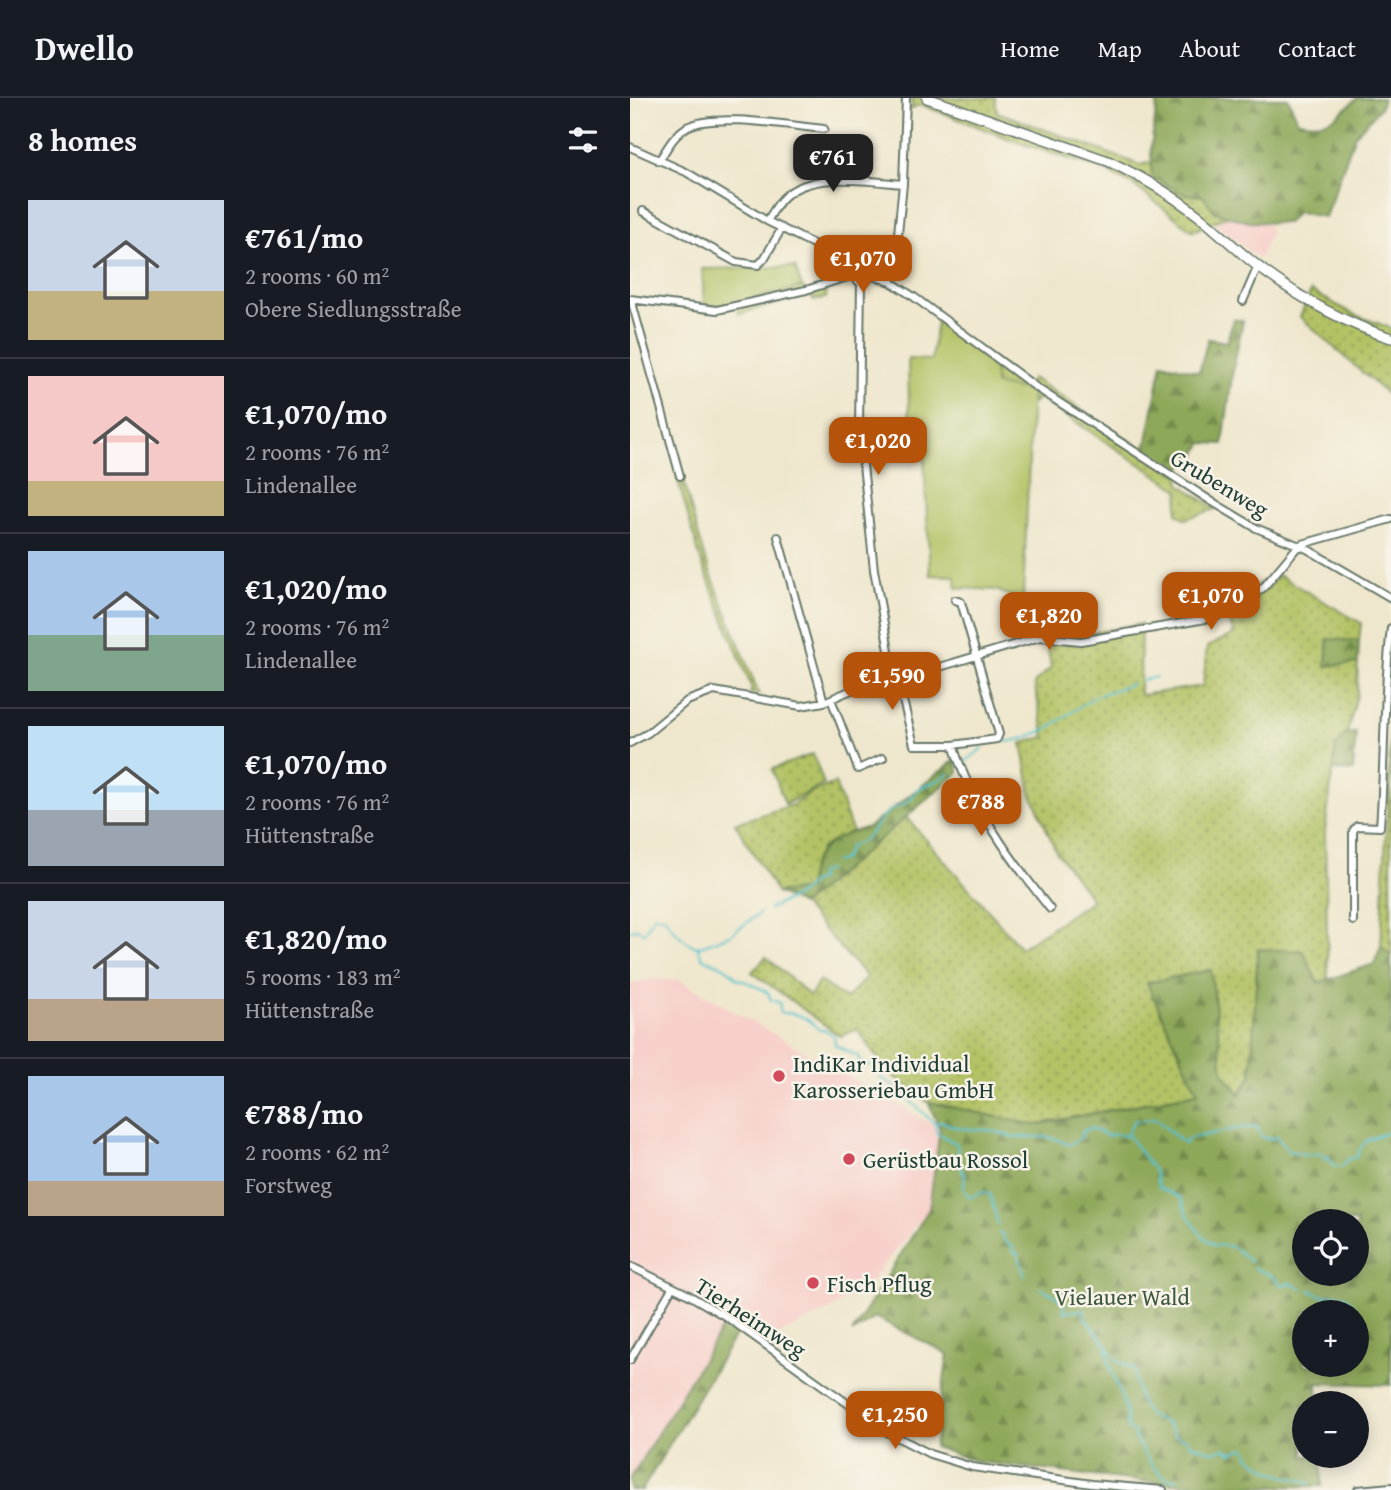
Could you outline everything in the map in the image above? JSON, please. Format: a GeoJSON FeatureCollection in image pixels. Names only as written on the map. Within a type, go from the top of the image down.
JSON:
{"type":"FeatureCollection","features":[{"type":"Feature","properties":{"kind":"main road"},"geometry":{"type":"LineString","coordinates":[[927,98],[1129,171],[1172,197],[1258,266],[1301,296],[1362,328],[1390,339]]}},
{"type":"Feature","properties":{"kind":"street"},"geometry":{"type":"LineString","coordinates":[[891,282],[903,184],[906,98]]}},
{"type":"Feature","properties":{"kind":"street"},"geometry":{"type":"LineString","coordinates":[[659,160],[677,135],[701,122],[720,120],[824,129]]}},
{"type":"Feature","properties":{"kind":"street"},"geometry":{"type":"LineString","coordinates":[[630,147],[687,173],[767,221],[866,268],[870,275],[866,281],[861,282]]}},
{"type":"Feature","properties":{"kind":"street"},"geometry":{"type":"LineString","coordinates":[[767,221],[782,199],[797,188],[824,181],[862,180],[903,184]]}},
{"type":"Feature","properties":{"kind":"street"},"geometry":{"type":"LineString","coordinates":[[643,211],[746,265],[758,265],[764,259],[782,228]]}},
{"type":"Feature","properties":{"kind":"street"},"geometry":{"type":"LineString","coordinates":[[1244,301],[1258,266]]}},
{"type":"Feature","properties":{"kind":"street"},"geometry":{"type":"LineString","coordinates":[[854,275],[859,267]]}},
{"type":"Feature","properties":{"kind":"street"},"geometry":{"type":"LineString","coordinates":[[854,275],[861,282],[859,426],[874,570],[895,672],[914,745],[953,745],[997,739],[999,734],[961,602],[955,600]]}},
{"type":"Feature","properties":{"kind":"street"},"geometry":{"type":"LineString","coordinates":[[680,476],[630,299],[717,310],[794,293],[854,275]]}},
{"type":"Feature","properties":{"kind":"street","name":"Grubenweg"},"geometry":{"type":"LineString","coordinates":[[870,275],[891,282],[1037,387],[1222,508],[1256,528],[1299,545],[1391,598]]}},
{"type":"Feature","properties":{"kind":"street"},"geometry":{"type":"LineString","coordinates":[[630,743],[648,733],[687,701],[714,691],[801,706],[827,700],[895,672],[936,668],[1040,637],[1081,641],[1211,618],[1233,609],[1263,588],[1299,545],[1391,519]]}},
{"type":"Feature","properties":{"kind":"street"},"geometry":{"type":"LineString","coordinates":[[778,537],[827,700],[859,769],[883,758]]}},
{"type":"Feature","properties":{"kind":"street"},"geometry":{"type":"LineString","coordinates":[[1353,922],[1353,831],[1357,826],[1380,827],[1387,659],[1391,628]]}},
{"type":"Feature","properties":{"kind":"street"},"geometry":{"type":"LineString","coordinates":[[953,745],[962,772],[983,815],[1003,848],[1050,909]]}},
{"type":"Feature","properties":{"kind":"street","name":"Tierheimweg"},"geometry":{"type":"LineString","coordinates":[[630,1266],[728,1318],[889,1433],[912,1446],[951,1462],[1092,1483],[1163,1490]]}},
{"type":"Feature","properties":{"kind":"street"},"geometry":{"type":"LineString","coordinates":[[630,1360],[671,1288]]}},
{"type":"Feature","properties":{"kind":"street"},"geometry":{"type":"LineString","coordinates":[[1358,1490],[1391,1487]]}},
{"type":"Feature","properties":{"kind":"shaded area"},"geometry":{"type":"Polygon","coordinates":[[[1227,216],[1249,222],[1267,222],[1270,233],[1259,259],[1213,222],[1227,216]]]}},
{"type":"Feature","properties":{"kind":"shaded area"},"geometry":{"type":"Polygon","coordinates":[[[652,979],[679,980],[940,1129],[929,1209],[871,1281],[828,1311],[780,1334],[759,1337],[727,1318],[630,1479],[630,984],[652,979]]]}},
{"type":"Feature","properties":{"kind":"green space"},"geometry":{"type":"Polygon","coordinates":[[[912,98],[995,98],[997,112],[1140,165],[1151,162],[1152,176],[1183,194],[1203,196],[1215,212],[1227,216],[1193,231],[1132,184],[1099,168],[1023,144],[924,106],[916,106],[911,110],[912,98]]]}},
{"type":"Feature","properties":{"kind":"green space"},"geometry":{"type":"Polygon","coordinates":[[[1158,98],[1288,98],[1298,121],[1317,123],[1337,116],[1357,98],[1383,98],[1380,108],[1355,135],[1325,217],[1297,212],[1287,223],[1249,222],[1215,212],[1203,196],[1183,194],[1152,176],[1151,147],[1158,98]]]}},
{"type":"Feature","properties":{"kind":"green space"},"geometry":{"type":"Polygon","coordinates":[[[795,267],[802,287],[717,307],[704,305],[702,269],[795,267]]]}},
{"type":"Feature","properties":{"kind":"green space"},"geometry":{"type":"Polygon","coordinates":[[[802,287],[808,292],[827,288],[826,298],[814,300],[808,294],[739,314],[737,302],[802,287]]]}},
{"type":"Feature","properties":{"kind":"green space"},"geometry":{"type":"Polygon","coordinates":[[[1311,291],[1355,315],[1391,328],[1391,398],[1300,317],[1311,291]]]}},
{"type":"Feature","properties":{"kind":"green space"},"geometry":{"type":"Polygon","coordinates":[[[1233,319],[1243,321],[1233,369],[1223,444],[1202,443],[1193,462],[1183,464],[1180,476],[1148,453],[1146,446],[1162,363],[1199,372],[1208,339],[1227,342],[1233,319]]]}},
{"type":"Feature","properties":{"kind":"green space"},"geometry":{"type":"Polygon","coordinates":[[[937,320],[995,361],[995,385],[1032,391],[1023,599],[1020,600],[996,590],[957,588],[955,576],[930,575],[924,456],[910,456],[908,359],[931,360],[937,320]]]}},
{"type":"Feature","properties":{"kind":"green space"},"geometry":{"type":"Polygon","coordinates":[[[995,361],[1028,385],[1032,378],[1140,447],[1146,446],[1148,453],[1180,476],[1180,484],[1216,509],[1185,519],[1177,513],[1179,490],[1039,398],[1033,403],[1032,391],[995,385],[995,361]]]}},
{"type":"Feature","properties":{"kind":"green space"},"geometry":{"type":"Polygon","coordinates":[[[682,475],[705,559],[759,694],[750,693],[752,689],[701,561],[677,477],[682,475]]]}},
{"type":"Feature","properties":{"kind":"green space"},"geometry":{"type":"Polygon","coordinates":[[[1278,575],[1361,623],[1359,641],[1328,639],[1327,666],[1358,663],[1357,695],[1347,733],[1336,747],[1325,831],[1328,980],[1318,983],[1258,949],[1251,1077],[1240,1095],[1223,1073],[1210,970],[1147,983],[1199,1092],[1034,1125],[928,1102],[887,1071],[857,1029],[840,1036],[752,972],[766,957],[810,996],[819,981],[846,999],[867,977],[802,905],[906,817],[1021,948],[1092,900],[1056,851],[1031,793],[1022,743],[1045,737],[1034,683],[1051,668],[1047,643],[1081,644],[1079,635],[1141,624],[1140,695],[1203,686],[1207,647],[1234,634],[1225,607],[1245,597],[1262,581],[1267,590],[1278,575]]]}},
{"type":"Feature","properties":{"kind":"green space"},"geometry":{"type":"Polygon","coordinates":[[[1328,639],[1359,641],[1358,663],[1326,666],[1328,639]]]}},
{"type":"Feature","properties":{"kind":"green space"},"geometry":{"type":"Polygon","coordinates":[[[1391,719],[1391,956],[1381,946],[1391,719]]]}},
{"type":"Feature","properties":{"kind":"green space"},"geometry":{"type":"Polygon","coordinates":[[[1347,733],[1356,733],[1353,771],[1333,770],[1336,747],[1347,733]]]}},
{"type":"Feature","properties":{"kind":"green space"},"geometry":{"type":"Polygon","coordinates":[[[813,754],[824,784],[785,804],[772,769],[813,754]]]}},
{"type":"Feature","properties":{"kind":"green space"},"geometry":{"type":"Polygon","coordinates":[[[955,760],[959,772],[802,905],[777,893],[808,889],[813,864],[826,846],[845,835],[869,827],[955,760]]]}},
{"type":"Feature","properties":{"kind":"green space"},"geometry":{"type":"Polygon","coordinates":[[[835,783],[852,831],[821,848],[809,889],[777,893],[735,823],[792,805],[810,793],[835,783]]]}},
{"type":"Feature","properties":{"kind":"green space","name":"Vielauer Wald"},"geometry":{"type":"Polygon","coordinates":[[[1381,946],[1391,956],[1391,1385],[1317,1383],[1317,1391],[1292,1391],[1292,1468],[1321,1468],[1322,1486],[1235,1487],[1138,1481],[979,1462],[934,1447],[948,1354],[875,1317],[852,1333],[929,1209],[940,1129],[928,1102],[1034,1125],[1198,1093],[1147,983],[1211,970],[1223,1073],[1240,1094],[1251,1077],[1258,949],[1303,951],[1318,983],[1374,964],[1381,946]]]}},
{"type":"Feature","properties":{"kind":"green space"},"geometry":{"type":"Polygon","coordinates":[[[728,1318],[740,1327],[642,1490],[630,1490],[630,1479],[728,1318]]]}},
{"type":"Feature","properties":{"kind":"waterway"},"geometry":{"type":"LineString","coordinates":[[1143,680],[1156,677]]}},
{"type":"Feature","properties":{"kind":"waterway"},"geometry":{"type":"LineString","coordinates":[[1006,742],[1047,729],[1096,696],[1132,684]]}},
{"type":"Feature","properties":{"kind":"waterway"},"geometry":{"type":"LineString","coordinates":[[964,763],[983,748]]}},
{"type":"Feature","properties":{"kind":"waterway"},"geometry":{"type":"LineString","coordinates":[[835,862],[844,859],[850,846],[863,841],[887,813],[908,801],[917,789],[949,773]]}},
{"type":"Feature","properties":{"kind":"waterway"},"geometry":{"type":"LineString","coordinates":[[769,909],[800,894],[813,882],[818,881],[820,873],[827,870]]}},
{"type":"Feature","properties":{"kind":"waterway"},"geometry":{"type":"LineString","coordinates":[[698,947],[730,935],[760,913]]}},
{"type":"Feature","properties":{"kind":"waterway"},"geometry":{"type":"LineString","coordinates":[[630,930],[638,929],[644,933],[654,916],[664,916],[682,938],[697,947],[703,959],[722,966],[737,979],[769,994],[770,999],[780,1003],[780,1013],[802,1017],[834,1036],[835,1045],[859,1057],[860,1064],[874,1066],[880,1077],[899,1090],[935,1124],[941,1121],[959,1128],[991,1131],[1015,1137],[1049,1137],[1068,1145],[1082,1137],[1082,1132],[1090,1128],[1109,1136],[1126,1136],[1134,1121],[1156,1119],[1184,1144],[1189,1138],[1257,1127],[1261,1136],[1267,1139],[1277,1137],[1288,1151],[1311,1155],[1322,1153],[1325,1160],[1328,1156],[1334,1166],[1343,1166],[1348,1159],[1357,1157],[1366,1141],[1391,1131]]}},
{"type":"Feature","properties":{"kind":"waterway"},"geometry":{"type":"LineString","coordinates":[[935,1126],[937,1133],[957,1144],[958,1162],[965,1177],[963,1188],[970,1198],[980,1192],[990,1194],[998,1224]]}},
{"type":"Feature","properties":{"kind":"waterway"},"geometry":{"type":"LineString","coordinates":[[1128,1135],[1155,1172],[1159,1188],[1181,1198],[1185,1211],[1201,1235],[1215,1246],[1226,1245],[1235,1249],[1251,1262]]}},
{"type":"Feature","properties":{"kind":"waterway"},"geometry":{"type":"LineString","coordinates":[[999,1233],[1018,1254],[1025,1277]]}},
{"type":"Feature","properties":{"kind":"waterway"},"geometry":{"type":"LineString","coordinates":[[1254,1268],[1272,1276],[1282,1285],[1290,1283],[1302,1289]]}},
{"type":"Feature","properties":{"kind":"waterway"},"geometry":{"type":"LineString","coordinates":[[1041,1288],[1064,1304],[1064,1312],[1084,1310],[1085,1318],[1107,1345],[1110,1366],[1125,1407],[1127,1428],[1134,1433],[1142,1451],[1157,1471],[1167,1478],[1178,1479]]}},
{"type":"Feature","properties":{"kind":"waterway"},"geometry":{"type":"LineString","coordinates":[[1310,1290],[1321,1296],[1337,1294],[1349,1300]]}},
{"type":"Feature","properties":{"kind":"waterway"},"geometry":{"type":"LineString","coordinates":[[1109,1349],[1116,1360],[1135,1369],[1138,1393],[1148,1414],[1167,1424],[1176,1436],[1188,1439],[1189,1444],[1214,1452],[1224,1448],[1231,1453],[1245,1448],[1252,1459],[1270,1471],[1311,1484]]}},
{"type":"Feature","properties":{"kind":"place","name":"IndiKar Individual Karosseriebau GmbH"},"geometry":{"type":"Point","coordinates":[779,1076]}},
{"type":"Feature","properties":{"kind":"place","name":"Gerüstbau Rossol"},"geometry":{"type":"Point","coordinates":[849,1159]}},
{"type":"Feature","properties":{"kind":"place","name":"Fisch Pflug"},"geometry":{"type":"Point","coordinates":[813,1283]}}]}
